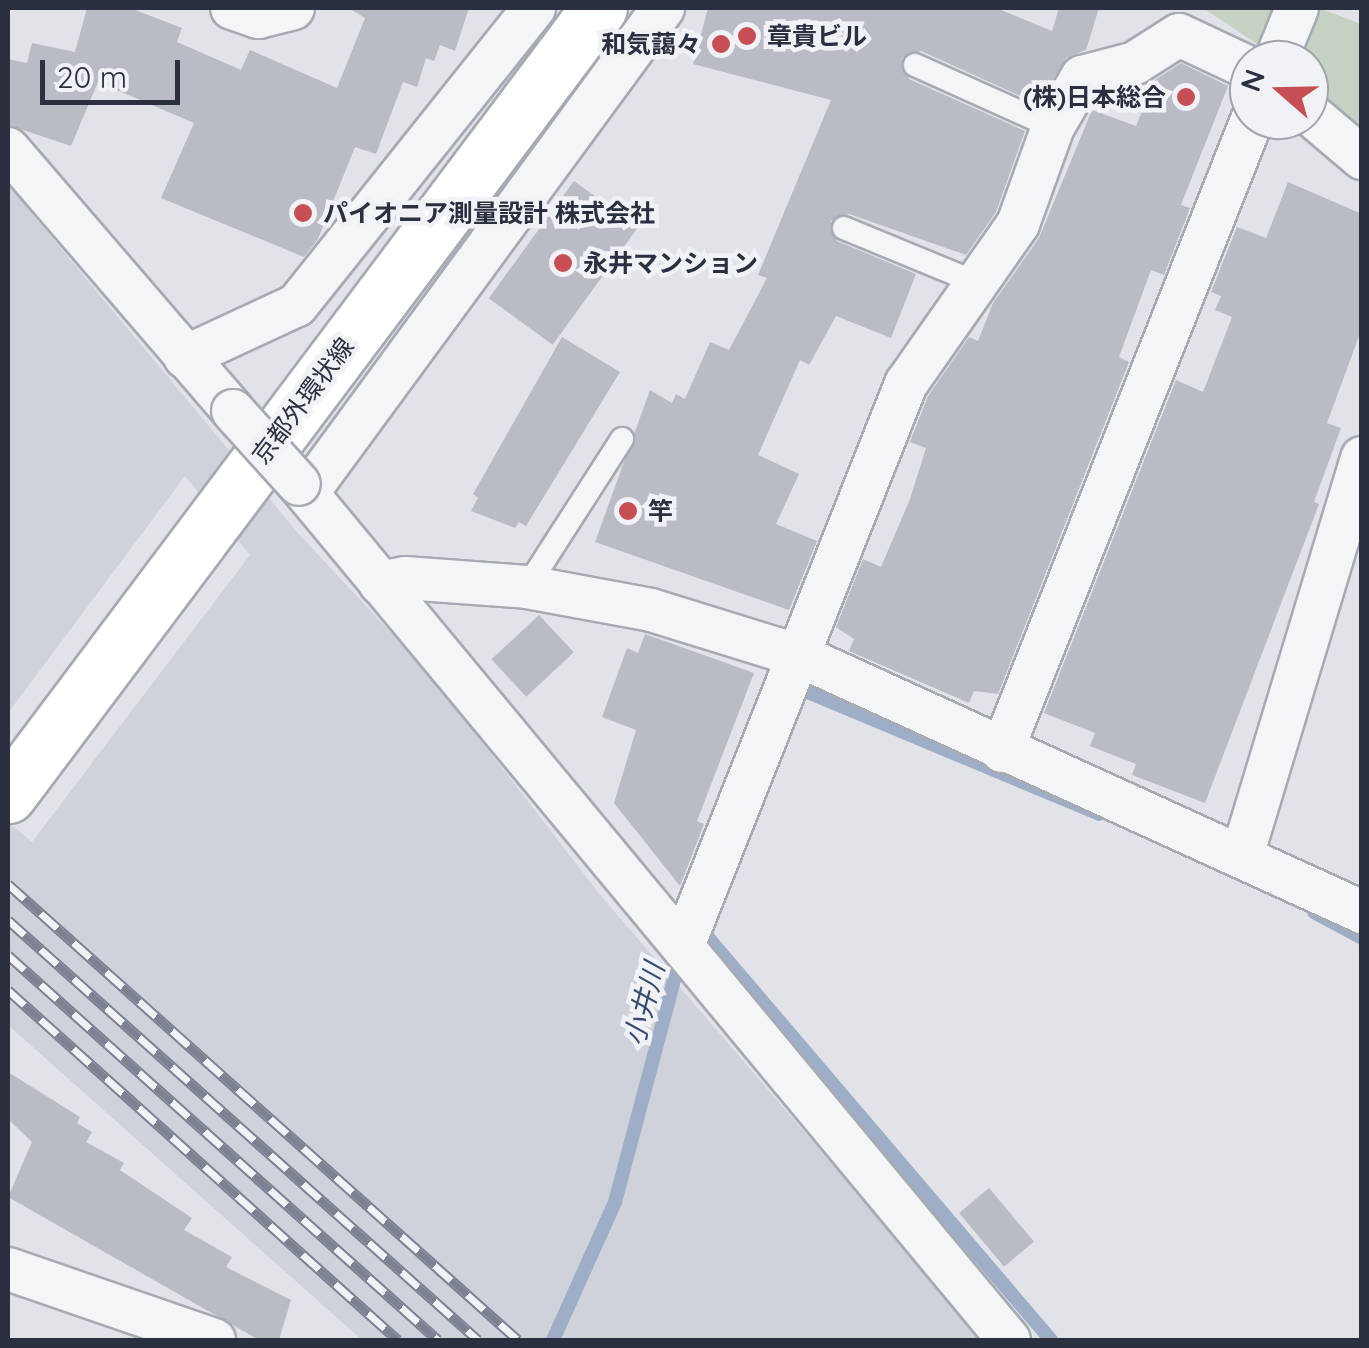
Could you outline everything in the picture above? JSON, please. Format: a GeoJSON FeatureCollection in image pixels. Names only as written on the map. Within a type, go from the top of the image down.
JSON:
{"type":"FeatureCollection","features":[{"type":"Feature","properties":{"kind":"main road","name":"京都外環状線"},"geometry":{"type":"LineString","coordinates":[[8,795],[599,8]]}},
{"type":"Feature","properties":{"kind":"street"},"geometry":{"type":"LineString","coordinates":[[232,8],[258,16],[294,8]]}},
{"type":"Feature","properties":{"kind":"street"},"geometry":{"type":"LineString","coordinates":[[185,357],[297,305],[534,8]]}},
{"type":"Feature","properties":{"kind":"street"},"geometry":{"type":"LineString","coordinates":[[303,489],[663,8]]}},
{"type":"Feature","properties":{"kind":"street"},"geometry":{"type":"LineString","coordinates":[[1284,40],[1298,8]]}},
{"type":"Feature","properties":{"kind":"street"},"geometry":{"type":"LineString","coordinates":[[683,946],[906,384],[1018,224],[1053,127],[1082,77],[1135,63],[1176,21],[1229,55]]}},
{"type":"Feature","properties":{"kind":"street"},"geometry":{"type":"LineString","coordinates":[[1329,129],[1362,158]]}},
{"type":"Feature","properties":{"kind":"street"},"geometry":{"type":"LineString","coordinates":[[1002,751],[1244,140]]}},
{"type":"Feature","properties":{"kind":"street"},"geometry":{"type":"LineString","coordinates":[[8,149],[303,489],[1009,1340]]}},
{"type":"Feature","properties":{"kind":"street"},"geometry":{"type":"LineString","coordinates":[[1242,856],[1362,458]]}},
{"type":"Feature","properties":{"kind":"street"},"geometry":{"type":"LineString","coordinates":[[380,583],[410,578],[527,588],[652,610],[800,656],[1362,912]]}},
{"type":"Feature","properties":{"kind":"street"},"geometry":{"type":"LineString","coordinates":[[8,1269],[214,1340]]}},
{"type":"Feature","properties":{"kind":"lane"},"geometry":{"type":"LineString","coordinates":[[915,65],[1053,127]]}},
{"type":"Feature","properties":{"kind":"lane"},"geometry":{"type":"LineString","coordinates":[[844,228],[976,282]]}},
{"type":"Feature","properties":{"kind":"lane"},"geometry":{"type":"LineString","coordinates":[[527,588],[622,439]]}},
{"type":"Feature","properties":{"kind":"shaded area"},"geometry":{"type":"Polygon","coordinates":[[[8,185],[297,532],[432,677],[601,896],[984,1340],[362,1340],[8,1025],[8,822],[32,842],[250,555],[185,476],[8,713],[8,185]]]}},
{"type":"Feature","properties":{"kind":"green space"},"geometry":{"type":"Polygon","coordinates":[[[1203,8],[1276,8],[1263,40],[1251,40],[1203,8]]]}},
{"type":"Feature","properties":{"kind":"green space"},"geometry":{"type":"Polygon","coordinates":[[[1319,8],[1361,24],[1361,133],[1329,104],[1329,40],[1307,40],[1319,8]]]}},
{"type":"Feature","properties":{"kind":"building"},"geometry":{"type":"Polygon","coordinates":[[[87,8],[130,8],[182,28],[177,42],[241,70],[250,50],[337,88],[365,18],[349,8],[469,8],[455,51],[440,45],[434,61],[426,58],[417,87],[403,82],[376,154],[355,147],[318,239],[304,257],[161,198],[194,123],[98,82],[71,146],[8,125],[8,59],[27,63],[32,43],[75,52],[87,8]]]}},
{"type":"Feature","properties":{"kind":"building"},"geometry":{"type":"Polygon","coordinates":[[[708,8],[996,8],[1052,31],[1059,8],[1099,8],[1086,50],[1066,58],[1038,104],[921,51],[902,58],[909,79],[1025,131],[996,212],[966,255],[849,214],[831,221],[837,241],[916,274],[891,338],[836,316],[809,365],[800,360],[758,455],[799,474],[776,524],[817,541],[789,610],[595,542],[650,390],[672,403],[676,394],[685,399],[710,342],[729,350],[767,278],[758,275],[831,100],[693,64],[708,8]]]}},
{"type":"Feature","properties":{"kind":"building"},"geometry":{"type":"Polygon","coordinates":[[[1181,63],[1228,86],[1181,205],[1190,208],[1164,275],[1151,270],[1119,357],[1129,362],[998,694],[974,691],[969,703],[849,651],[854,639],[836,627],[863,559],[881,567],[910,499],[926,448],[910,442],[928,396],[969,337],[978,341],[993,303],[1039,238],[1092,110],[1136,126],[1155,80],[1181,63]]]}},
{"type":"Feature","properties":{"kind":"building","name":"永井マンション"},"geometry":{"type":"Polygon","coordinates":[[[574,181],[638,227],[553,345],[489,298],[574,181]]]}},
{"type":"Feature","properties":{"kind":"building"},"geometry":{"type":"Polygon","coordinates":[[[1288,182],[1362,214],[1362,328],[1327,423],[1341,428],[1314,502],[1319,504],[1205,803],[1132,775],[1136,764],[1090,746],[1095,733],[1044,713],[1176,380],[1203,392],[1232,317],[1215,310],[1221,296],[1211,292],[1237,227],[1266,238],[1288,182]]]}},
{"type":"Feature","properties":{"kind":"building"},"geometry":{"type":"Polygon","coordinates":[[[562,337],[620,372],[526,526],[519,522],[515,528],[471,511],[478,498],[473,494],[562,337]]]}},
{"type":"Feature","properties":{"kind":"building"},"geometry":{"type":"Polygon","coordinates":[[[539,615],[574,652],[526,697],[491,659],[539,615]]]}},
{"type":"Feature","properties":{"kind":"building"},"geometry":{"type":"Polygon","coordinates":[[[645,634],[754,673],[697,821],[704,824],[680,886],[614,803],[636,730],[602,717],[627,648],[638,653],[645,634]]]}},
{"type":"Feature","properties":{"kind":"building"},"geometry":{"type":"Polygon","coordinates":[[[8,1072],[80,1117],[77,1123],[92,1132],[86,1142],[124,1163],[120,1170],[192,1218],[184,1230],[232,1257],[226,1267],[291,1300],[279,1340],[259,1340],[8,1197],[32,1142],[8,1119],[8,1072]]]}},
{"type":"Feature","properties":{"kind":"building"},"geometry":{"type":"Polygon","coordinates":[[[989,1188],[1034,1242],[1004,1267],[959,1213],[989,1188]]]}},
{"type":"Feature","properties":{"kind":"waterway"},"geometry":{"type":"LineString","coordinates":[[791,685],[1099,814]]}},
{"type":"Feature","properties":{"kind":"waterway"},"geometry":{"type":"LineString","coordinates":[[1314,912],[1362,938]]}},
{"type":"Feature","properties":{"kind":"waterway"},"geometry":{"type":"LineString","coordinates":[[699,927],[1051,1340]]}},
{"type":"Feature","properties":{"kind":"waterway","name":"小井川"},"geometry":{"type":"LineString","coordinates":[[553,1340],[615,1202],[681,954]]}},
{"type":"Feature","properties":{"kind":"railway"},"geometry":{"type":"LineString","coordinates":[[8,884],[518,1340]]}},
{"type":"Feature","properties":{"kind":"railway"},"geometry":{"type":"LineString","coordinates":[[8,920],[478,1340]]}},
{"type":"Feature","properties":{"kind":"railway"},"geometry":{"type":"LineString","coordinates":[[8,955],[438,1340]]}},
{"type":"Feature","properties":{"kind":"railway"},"geometry":{"type":"LineString","coordinates":[[8,990],[398,1340]]}},
{"type":"Feature","properties":{"kind":"place","name":"章貴ビル"},"geometry":{"type":"Point","coordinates":[747,36]}},
{"type":"Feature","properties":{"kind":"place","name":"和気藹々"},"geometry":{"type":"Point","coordinates":[721,44]}},
{"type":"Feature","properties":{"kind":"place","name":"(株)日本総合"},"geometry":{"type":"Point","coordinates":[1186,97]}},
{"type":"Feature","properties":{"kind":"place","name":"パイオニア測量設計 株式会社"},"geometry":{"type":"Point","coordinates":[303,213]}},
{"type":"Feature","properties":{"kind":"place","name":"永井マンション"},"geometry":{"type":"Point","coordinates":[563,263]}},
{"type":"Feature","properties":{"kind":"place","name":"竿"},"geometry":{"type":"Point","coordinates":[628,511]}}]}
